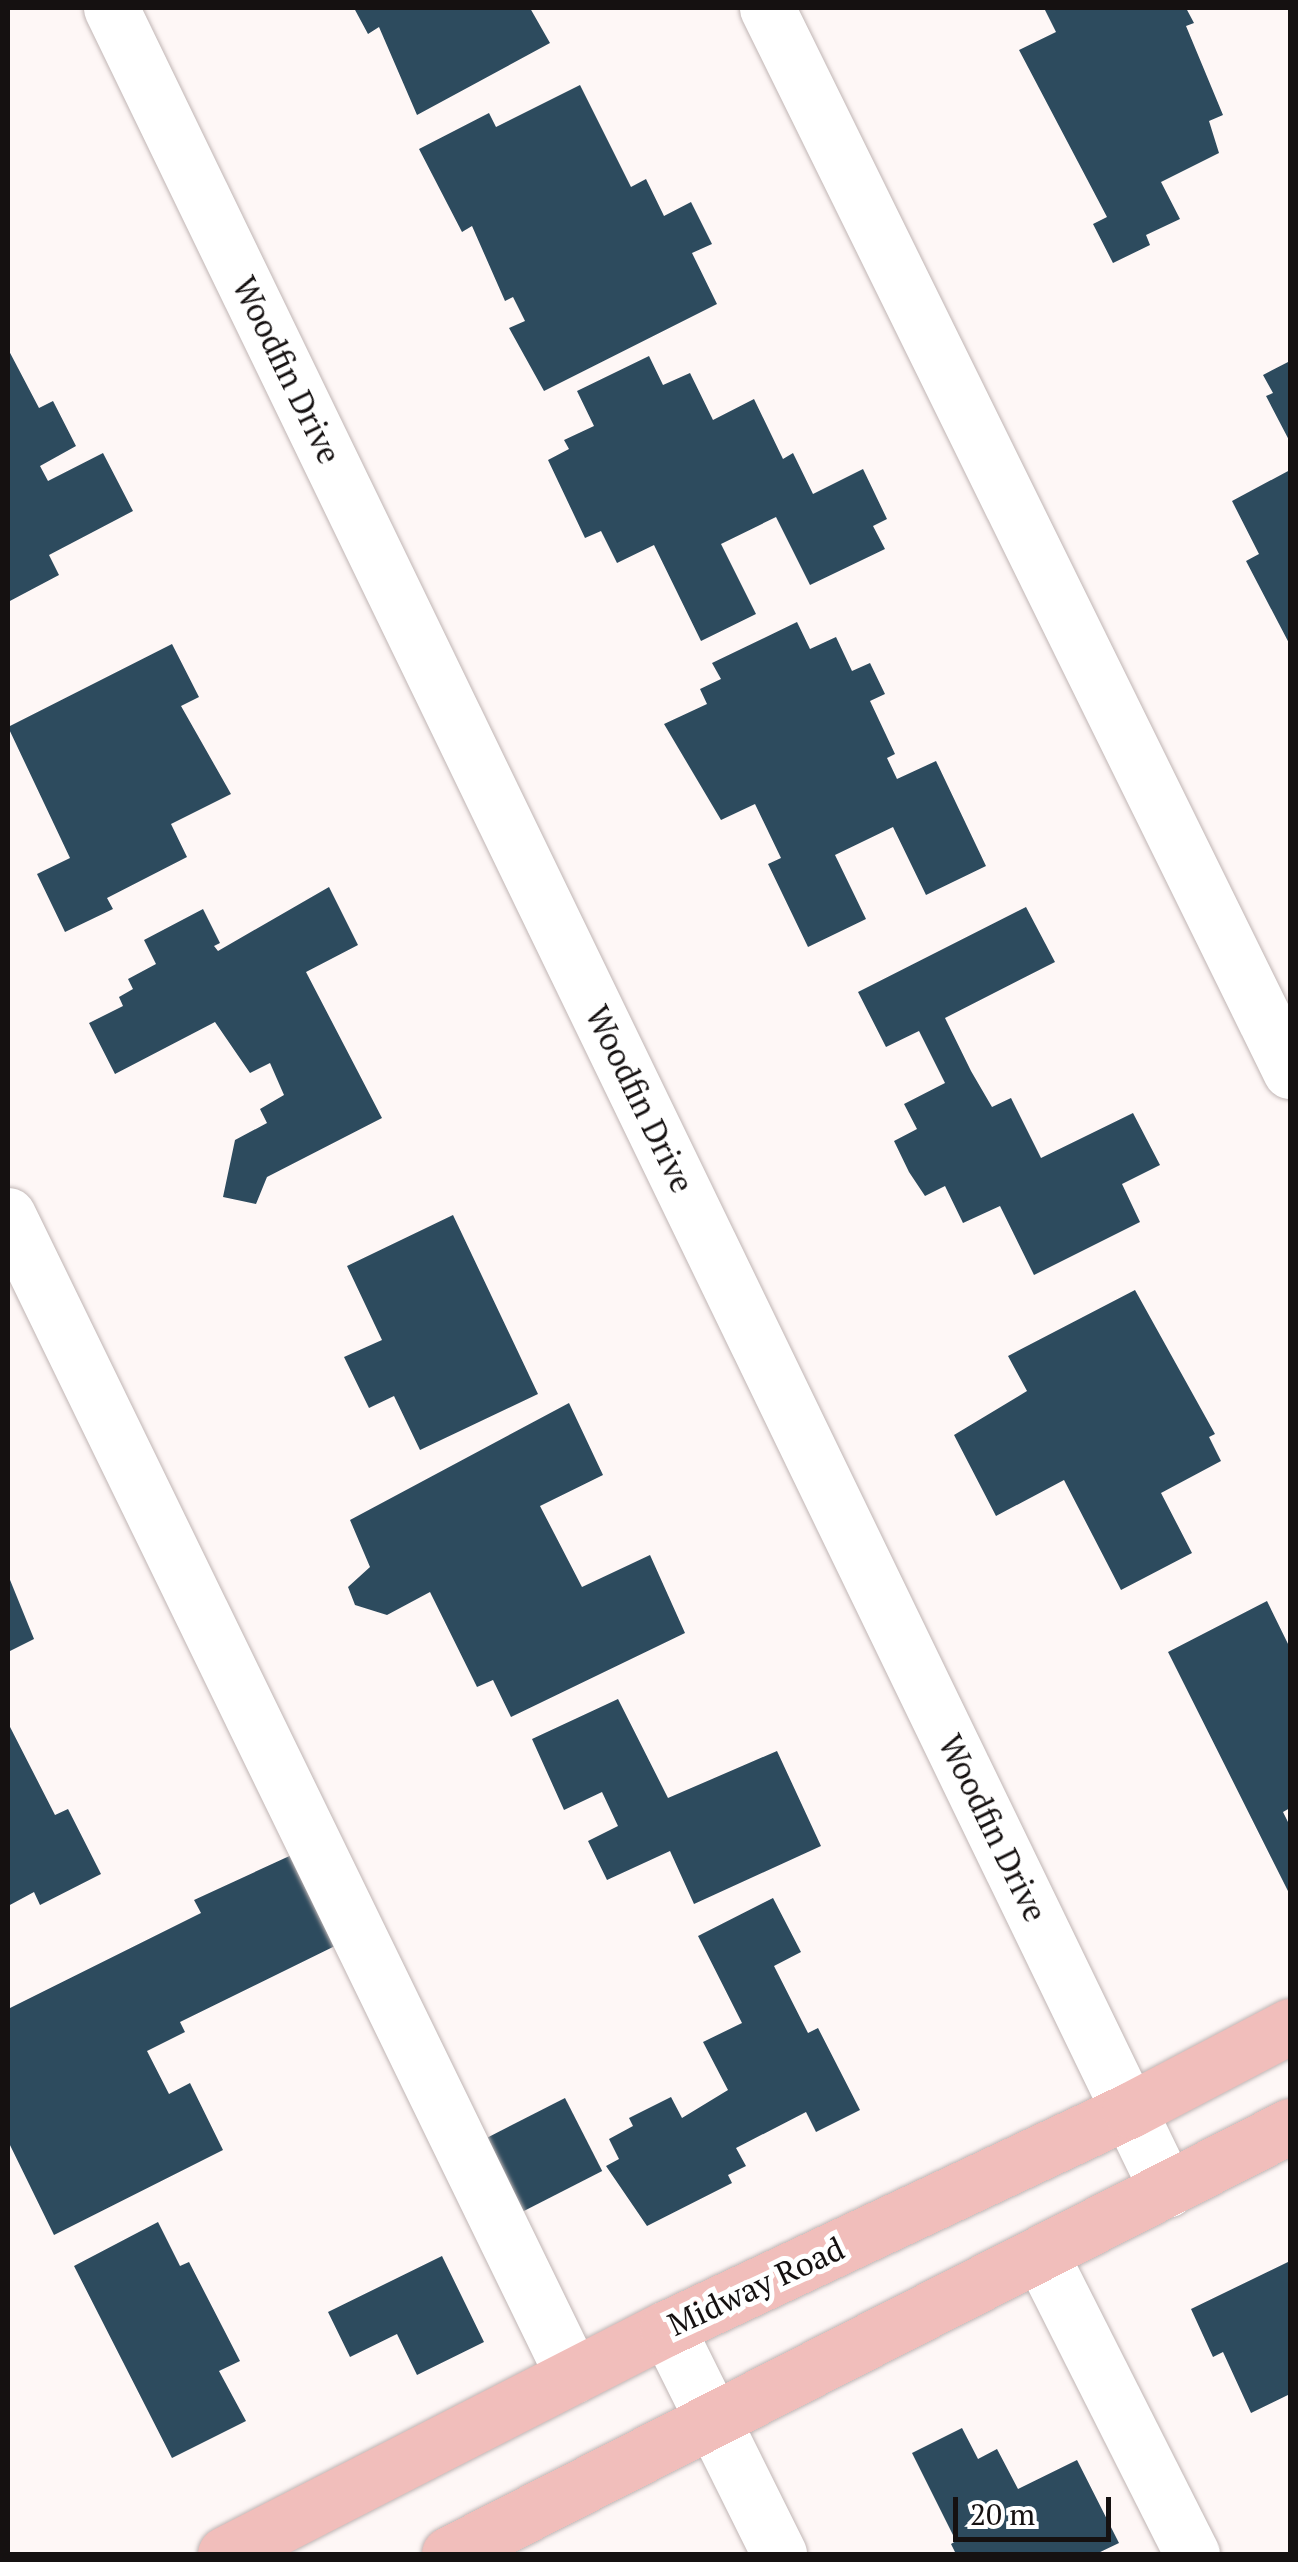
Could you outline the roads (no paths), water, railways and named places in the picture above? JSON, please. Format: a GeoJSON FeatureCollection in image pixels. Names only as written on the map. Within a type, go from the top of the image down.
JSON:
{"type":"FeatureCollection","features":[{"type":"Feature","properties":{"kind":"main road","name":"Midway Road"},"geometry":{"type":"LineString","coordinates":[[225,2554],[667,2328],[1130,2110],[1290,2026]]}},
{"type":"Feature","properties":{"kind":"main road"},"geometry":{"type":"LineString","coordinates":[[449,2554],[714,2423],[1290,2126]]}},
{"type":"Feature","properties":{"kind":"street","name":"Woodfin Drive"},"geometry":{"type":"LineString","coordinates":[[112,8],[1168,2190]]}},
{"type":"Feature","properties":{"kind":"street"},"geometry":{"type":"LineString","coordinates":[[766,8],[1290,1070]]}},
{"type":"Feature","properties":{"kind":"street"},"geometry":{"type":"LineString","coordinates":[[8,1215],[573,2376]]}},
{"type":"Feature","properties":{"kind":"street"},"geometry":{"type":"LineString","coordinates":[[1041,2255],[1192,2554]]}},
{"type":"Feature","properties":{"kind":"street"},"geometry":{"type":"LineString","coordinates":[[667,2328],[779,2554]]}}]}
